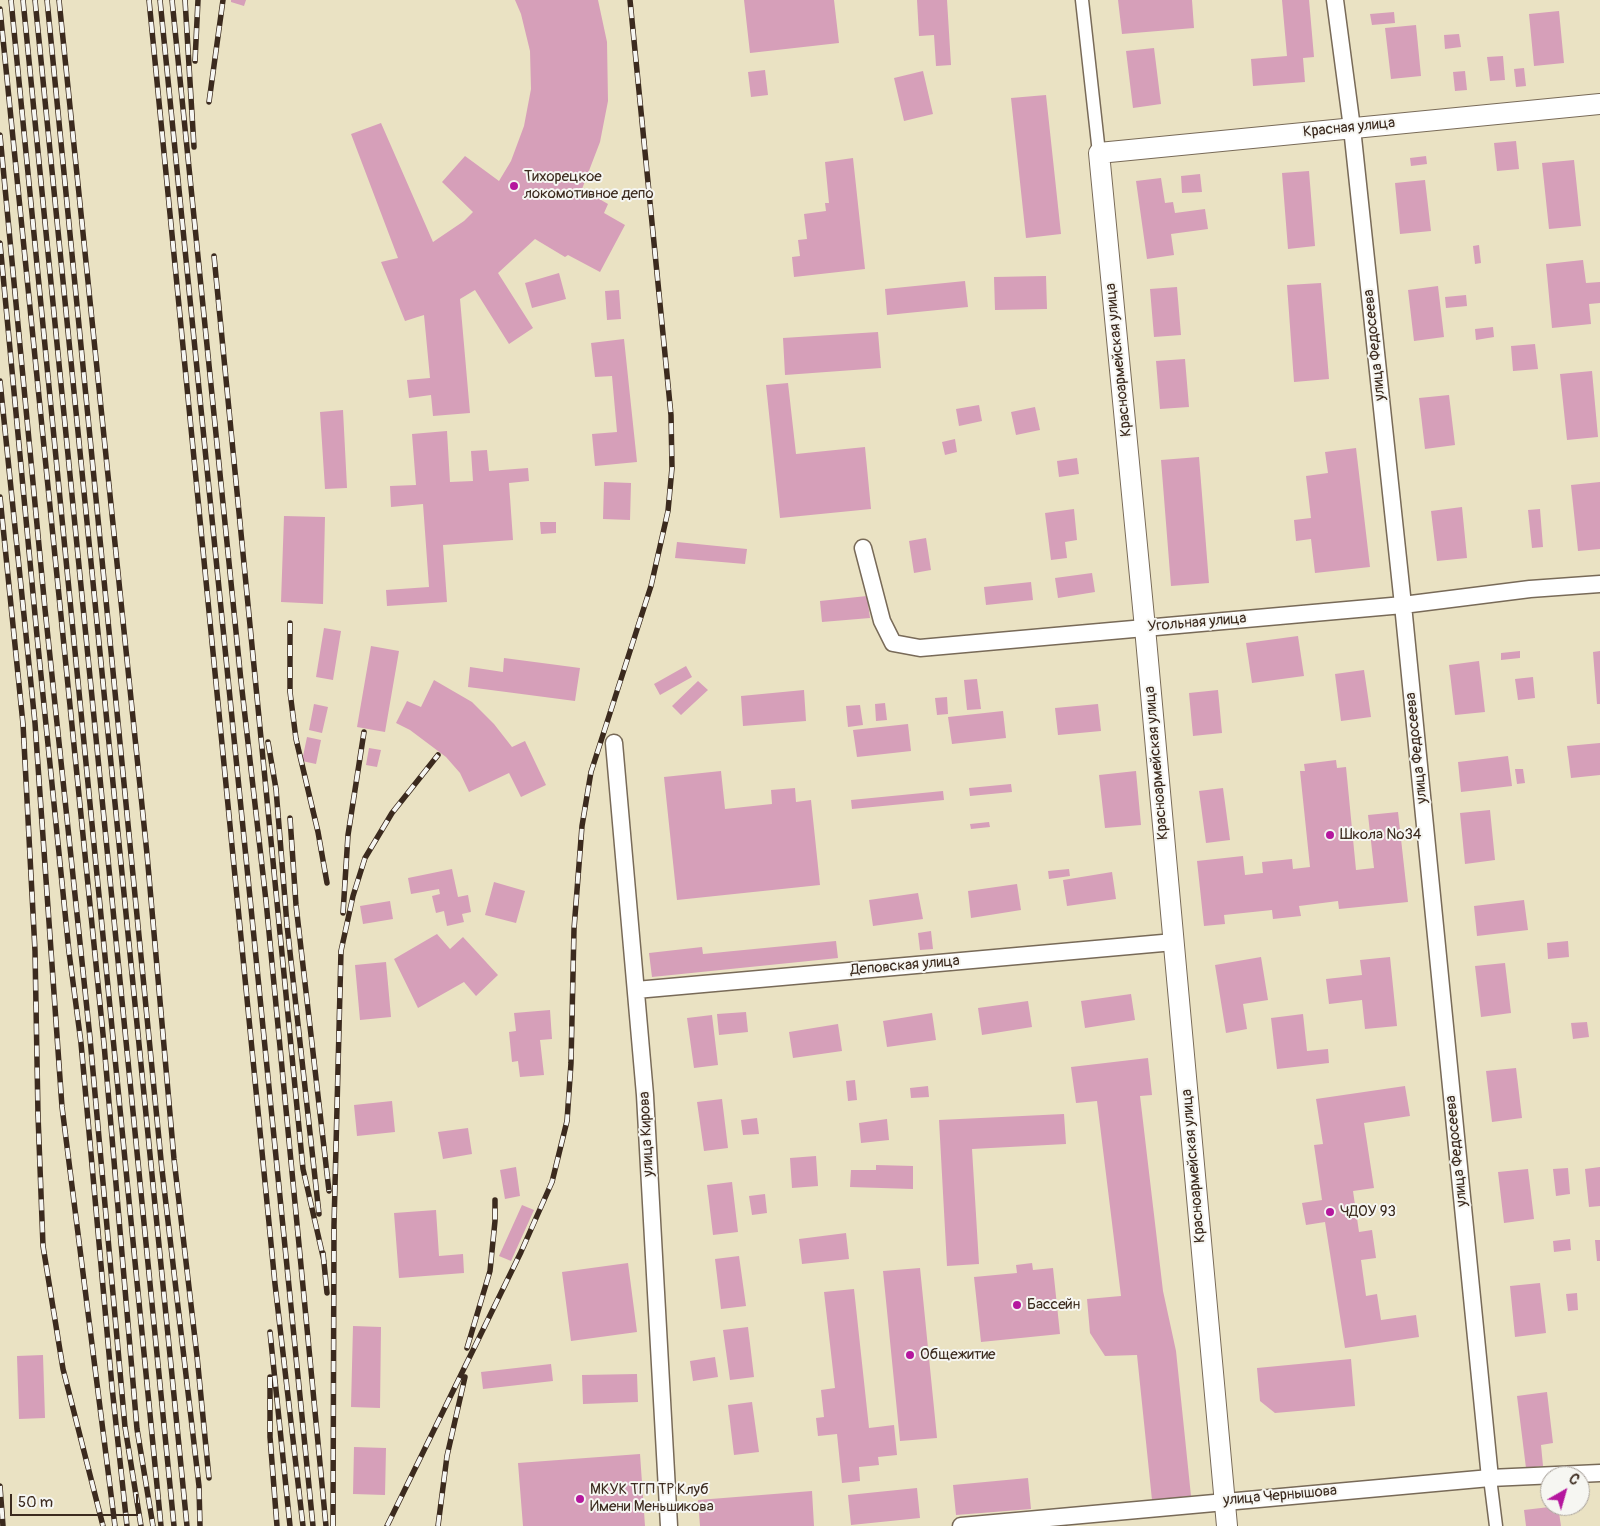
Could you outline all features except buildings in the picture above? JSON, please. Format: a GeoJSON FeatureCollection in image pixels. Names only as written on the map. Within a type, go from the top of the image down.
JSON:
{"type":"FeatureCollection","features":[{"type":"Feature","properties":{"kind":"street","name":"Красноармейская улица"},"geometry":{"type":"LineString","coordinates":[[1082,0],[1099,153],[1145,628],[1227,1526]]}},
{"type":"Feature","properties":{"kind":"street","name":"улица Федосеева"},"geometry":{"type":"LineString","coordinates":[[1335,0],[1352,128],[1403,605],[1496,1526]]}},
{"type":"Feature","properties":{"kind":"street","name":"Красная улица"},"geometry":{"type":"LineString","coordinates":[[1099,153],[1600,104]]}},
{"type":"Feature","properties":{"kind":"street","name":"Угольная улица"},"geometry":{"type":"LineString","coordinates":[[863,548],[882,621],[893,643],[920,648],[1403,605],[1530,589],[1600,584]]}},
{"type":"Feature","properties":{"kind":"street","name":"улица Кирова"},"geometry":{"type":"LineString","coordinates":[[614,743],[645,1095],[669,1526]]}},
{"type":"Feature","properties":{"kind":"street","name":"Деповская улица"},"geometry":{"type":"LineString","coordinates":[[636,990],[1174,942]]}},
{"type":"Feature","properties":{"kind":"street","name":"улица Чернышова"},"geometry":{"type":"LineString","coordinates":[[961,1526],[1490,1478],[1600,1473]]}},
{"type":"Feature","properties":{"kind":"railway"},"geometry":{"type":"LineString","coordinates":[[11,0],[161,1526]]}},
{"type":"Feature","properties":{"kind":"railway"},"geometry":{"type":"LineString","coordinates":[[23,0],[174,1526]]}},
{"type":"Feature","properties":{"kind":"railway"},"geometry":{"type":"LineString","coordinates":[[35,0],[187,1526]]}},
{"type":"Feature","properties":{"kind":"railway"},"geometry":{"type":"LineString","coordinates":[[47,0],[162,1170],[199,1486],[200,1526]]}},
{"type":"Feature","properties":{"kind":"railway"},"geometry":{"type":"LineString","coordinates":[[59,0],[147,854],[174,1159],[209,1478]]}},
{"type":"Feature","properties":{"kind":"railway"},"geometry":{"type":"LineString","coordinates":[[149,0],[275,1284],[303,1526]]}},
{"type":"Feature","properties":{"kind":"railway"},"geometry":{"type":"LineString","coordinates":[[160,0],[313,1526]]}},
{"type":"Feature","properties":{"kind":"railway"},"geometry":{"type":"LineString","coordinates":[[172,0],[241,681],[266,901],[326,1526]]}},
{"type":"Feature","properties":{"kind":"railway"},"geometry":{"type":"LineString","coordinates":[[185,0],[194,147]]}},
{"type":"Feature","properties":{"kind":"railway"},"geometry":{"type":"LineString","coordinates":[[195,61],[198,0]]}},
{"type":"Feature","properties":{"kind":"railway"},"geometry":{"type":"LineString","coordinates":[[209,102],[223,0]]}},
{"type":"Feature","properties":{"kind":"railway"},"geometry":{"type":"LineString","coordinates":[[387,1526],[521,1252],[552,1182],[567,1121],[571,1063],[574,929],[582,826],[591,772],[651,586],[668,511],[672,468],[671,415],[630,0]]}},
{"type":"Feature","properties":{"kind":"railway"},"geometry":{"type":"LineString","coordinates":[[0,9],[104,1044],[137,1429],[153,1526]]}},
{"type":"Feature","properties":{"kind":"railway"},"geometry":{"type":"LineString","coordinates":[[0,135],[45,609],[90,1038],[125,1427],[141,1526]]}},
{"type":"Feature","properties":{"kind":"railway"},"geometry":{"type":"LineString","coordinates":[[0,243],[37,636],[69,952],[81,1043],[112,1387],[127,1526]]}},
{"type":"Feature","properties":{"kind":"railway"},"geometry":{"type":"LineString","coordinates":[[214,256],[303,1169],[324,1261]]}},
{"type":"Feature","properties":{"kind":"railway"},"geometry":{"type":"LineString","coordinates":[[0,381],[35,723],[62,1107],[115,1526]]}},
{"type":"Feature","properties":{"kind":"railway"},"geometry":{"type":"LineString","coordinates":[[0,497],[23,724],[35,951],[43,1246],[63,1369],[103,1526]]}},
{"type":"Feature","properties":{"kind":"railway"},"geometry":{"type":"LineString","coordinates":[[290,623],[290,692],[296,739],[318,832],[327,883]]}},
{"type":"Feature","properties":{"kind":"railway"},"geometry":{"type":"LineString","coordinates":[[343,913],[348,835],[364,732]]}},
{"type":"Feature","properties":{"kind":"railway"},"geometry":{"type":"LineString","coordinates":[[268,742],[276,789],[287,925],[319,1214]]}},
{"type":"Feature","properties":{"kind":"railway"},"geometry":{"type":"LineString","coordinates":[[333,1526],[334,1225],[341,951],[353,896],[365,858],[392,813],[438,755]]}},
{"type":"Feature","properties":{"kind":"railway"},"geometry":{"type":"LineString","coordinates":[[290,818],[296,905],[329,1191]]}},
{"type":"Feature","properties":{"kind":"railway"},"geometry":{"type":"LineString","coordinates":[[467,1348],[490,1271],[495,1200]]}},
{"type":"Feature","properties":{"kind":"railway"},"geometry":{"type":"LineString","coordinates":[[323,1253],[327,1293]]}},
{"type":"Feature","properties":{"kind":"railway"},"geometry":{"type":"LineString","coordinates":[[270,1332],[290,1526]]}},
{"type":"Feature","properties":{"kind":"railway"},"geometry":{"type":"LineString","coordinates":[[270,1377],[270,1437],[277,1526]]}},
{"type":"Feature","properties":{"kind":"railway"},"geometry":{"type":"LineString","coordinates":[[438,1526],[447,1456],[465,1377]]}},
{"type":"Feature","properties":{"kind":"railway"},"geometry":{"type":"LineString","coordinates":[[0,1486],[3,1526]]}},
{"type":"Feature","properties":{"kind":"place","name":"Тихорецкое локомотивное депо"},"geometry":{"type":"Point","coordinates":[514,186]}},
{"type":"Feature","properties":{"kind":"place","name":"Школа №34"},"geometry":{"type":"Point","coordinates":[1330,835]}},
{"type":"Feature","properties":{"kind":"place","name":"ЧДОУ 93"},"geometry":{"type":"Point","coordinates":[1330,1212]}},
{"type":"Feature","properties":{"kind":"place","name":"Бассейн"},"geometry":{"type":"Point","coordinates":[1017,1305]}},
{"type":"Feature","properties":{"kind":"place","name":"Общежитие"},"geometry":{"type":"Point","coordinates":[910,1355]}},
{"type":"Feature","properties":{"kind":"place","name":"МКУК ТГП ТР Клуб Имени Меньшикова"},"geometry":{"type":"Point","coordinates":[580,1499]}}]}
